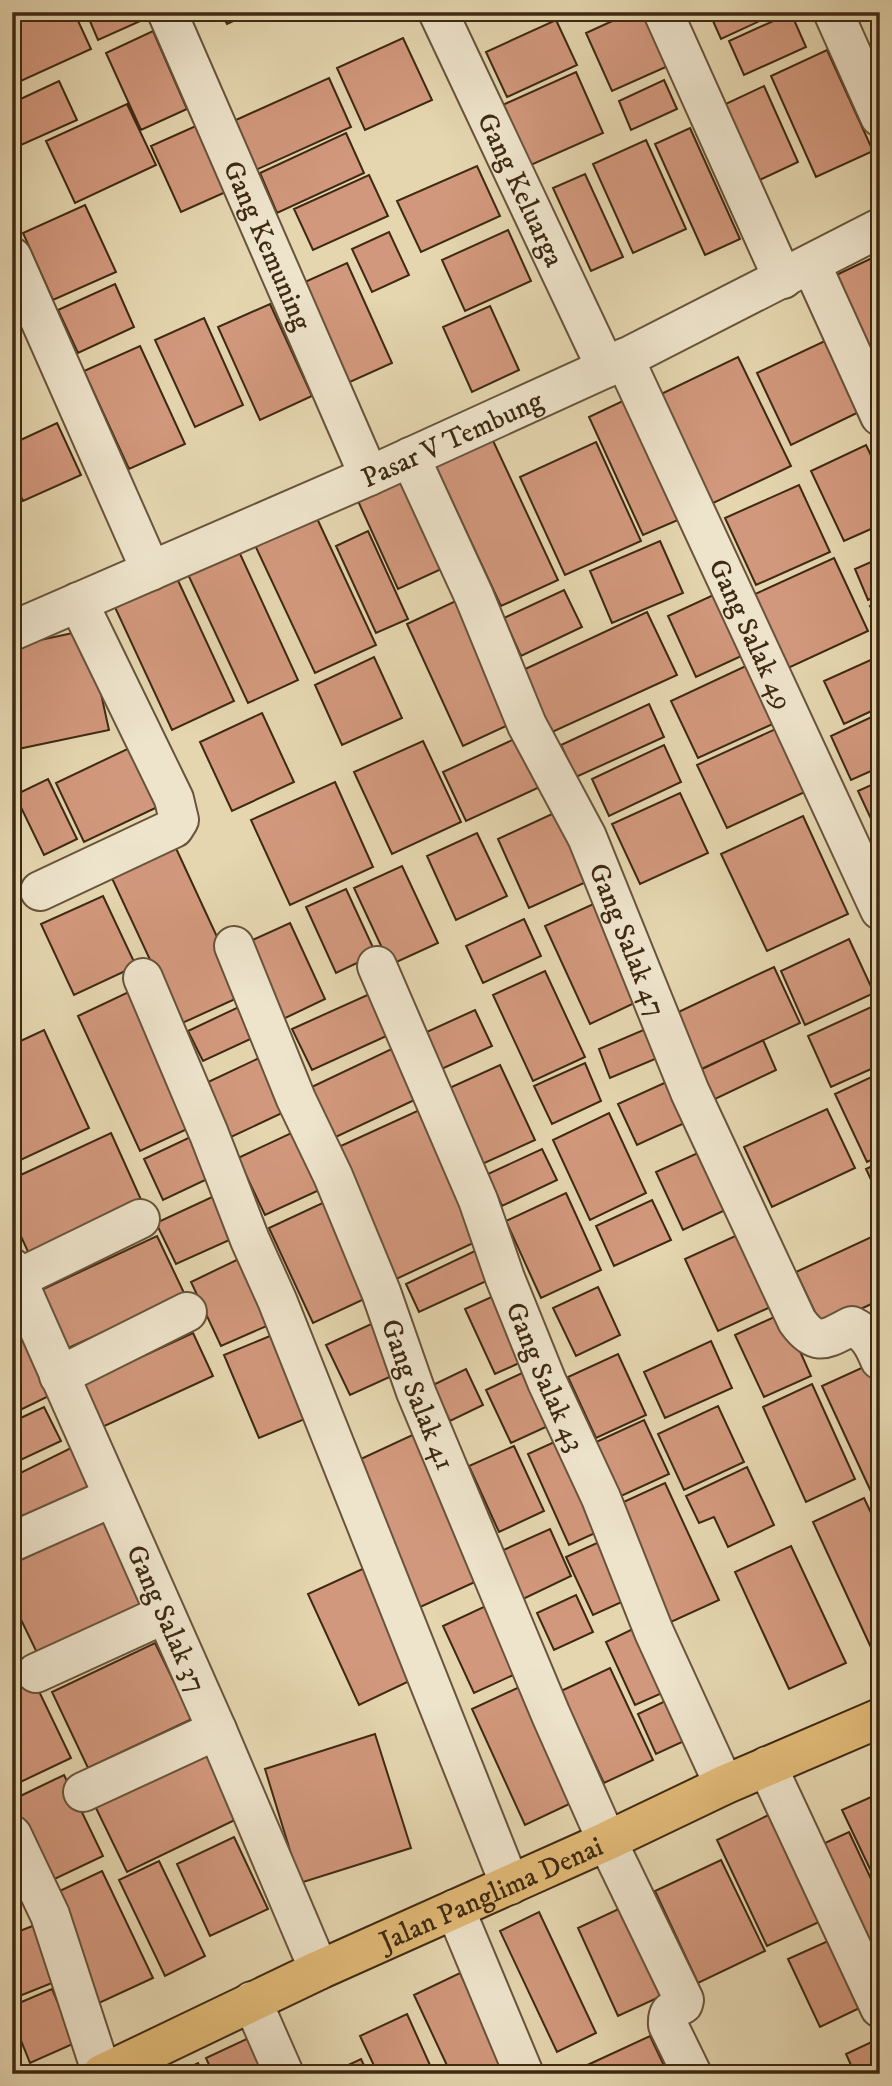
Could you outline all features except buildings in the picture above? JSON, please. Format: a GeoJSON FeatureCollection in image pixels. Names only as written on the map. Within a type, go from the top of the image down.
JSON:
{"type":"FeatureCollection","features":[{"type":"Feature","properties":{"kind":"main road","name":"Jalan Panglima Denai"},"geometry":{"type":"LineString","coordinates":[[102,2074],[319,1970],[607,1841],[724,1785],[879,1719]]}},
{"type":"Feature","properties":{"kind":"street","name":"Gang Kemuning"},"geometry":{"type":"LineString","coordinates":[[167,12],[369,476]]}},
{"type":"Feature","properties":{"kind":"street","name":"Gang Keluarga"},"geometry":{"type":"LineString","coordinates":[[438,12],[615,363]]}},
{"type":"Feature","properties":{"kind":"street"},"geometry":{"type":"LineString","coordinates":[[663,12],[797,271],[880,416]]}},
{"type":"Feature","properties":{"kind":"street"},"geometry":{"type":"LineString","coordinates":[[833,12],[880,117]]}},
{"type":"Feature","properties":{"kind":"street","name":"Pasar V Tembung"},"geometry":{"type":"LineString","coordinates":[[12,631],[369,476],[615,363],[880,228]]}},
{"type":"Feature","properties":{"kind":"street"},"geometry":{"type":"LineString","coordinates":[[12,257],[151,571]]}},
{"type":"Feature","properties":{"kind":"street","name":"Gang Salak 49"},"geometry":{"type":"LineString","coordinates":[[615,363],[880,910]]}},
{"type":"Feature","properties":{"kind":"street","name":"Gang Salak 47"},"geometry":{"type":"LineString","coordinates":[[410,457],[474,596],[527,725],[587,837],[691,1092],[797,1321],[807,1334],[816,1339],[825,1339],[852,1326],[872,1340],[880,1360]]}},
{"type":"Feature","properties":{"kind":"street"},"geometry":{"type":"LineString","coordinates":[[40,891],[174,828],[179,820],[174,799],[78,603]]}},
{"type":"Feature","properties":{"kind":"street","name":"Gang Salak 41"},"geometry":{"type":"LineString","coordinates":[[234,946],[296,1098],[360,1240],[416,1392],[502,1598],[607,1841],[684,2000],[683,2004],[670,2011],[667,2016],[668,2025],[692,2074]]}},
{"type":"Feature","properties":{"kind":"street","name":"Gang Salak 43"},"geometry":{"type":"LineString","coordinates":[[377,966],[478,1200],[505,1278],[547,1381],[601,1499],[654,1632],[724,1785]]}},
{"type":"Feature","properties":{"kind":"street"},"geometry":{"type":"LineString","coordinates":[[144,978],[282,1312],[510,1885]]}},
{"type":"Feature","properties":{"kind":"street"},"geometry":{"type":"LineString","coordinates":[[15,1273],[140,1219]]}},
{"type":"Feature","properties":{"kind":"street","name":"Gang Salak 37"},"geometry":{"type":"LineString","coordinates":[[15,1273],[217,1730],[319,1970]]}},
{"type":"Feature","properties":{"kind":"street"},"geometry":{"type":"LineString","coordinates":[[59,1376],[187,1312]]}},
{"type":"Feature","properties":{"kind":"street"},"geometry":{"type":"LineString","coordinates":[[12,1542],[113,1497]]}},
{"type":"Feature","properties":{"kind":"street"},"geometry":{"type":"LineString","coordinates":[[36,1672],[165,1614]]}},
{"type":"Feature","properties":{"kind":"street"},"geometry":{"type":"LineString","coordinates":[[83,1793],[217,1730]]}},
{"type":"Feature","properties":{"kind":"street"},"geometry":{"type":"LineString","coordinates":[[767,1766],[880,2008]]}},
{"type":"Feature","properties":{"kind":"street"},"geometry":{"type":"LineString","coordinates":[[12,1835],[50,1915],[102,2074]]}},
{"type":"Feature","properties":{"kind":"street"},"geometry":{"type":"LineString","coordinates":[[455,1909],[524,2074]]}},
{"type":"Feature","properties":{"kind":"street"},"geometry":{"type":"LineString","coordinates":[[252,2001],[284,2074]]}}]}
